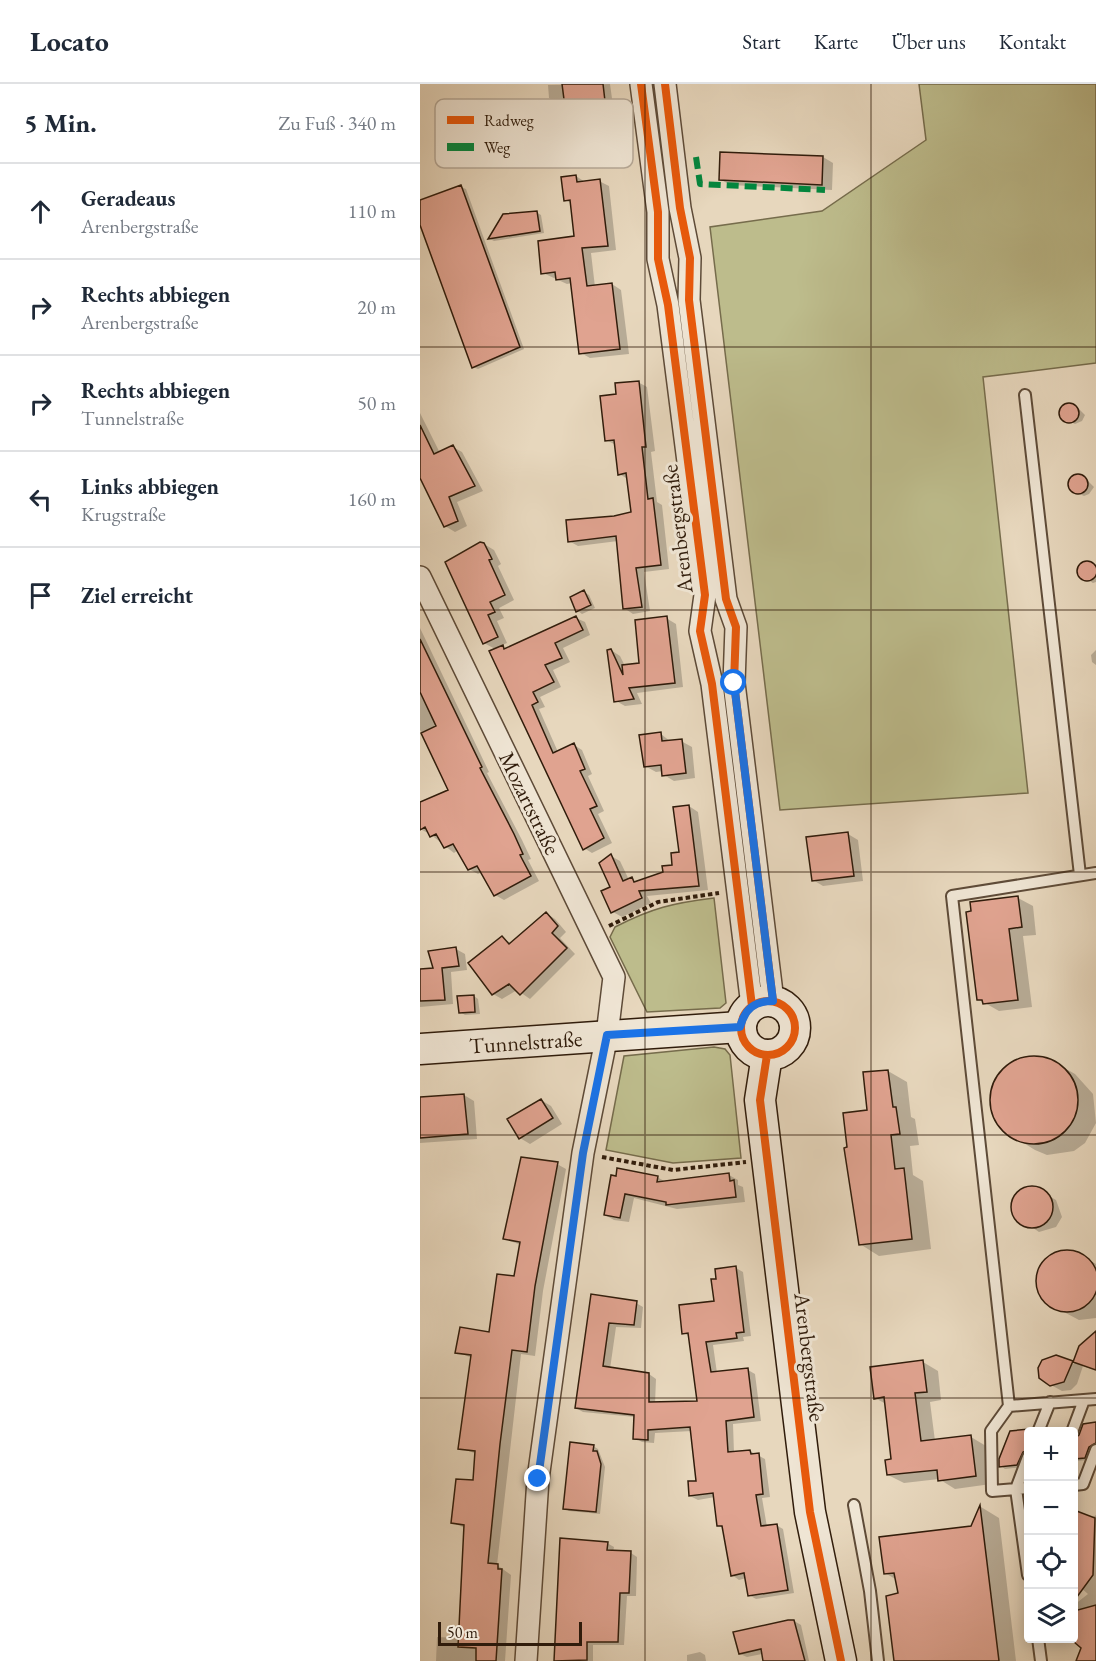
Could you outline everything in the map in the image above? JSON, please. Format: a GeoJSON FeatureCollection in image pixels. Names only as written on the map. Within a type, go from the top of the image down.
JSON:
{"type":"FeatureCollection","features":[{"type":"Feature","properties":{"kind":"street","name":"Arenbergstraße"},"geometry":{"type":"LineString","coordinates":[[640,84],[658,212],[658,259],[668,305],[705,595],[700,631],[712,684],[737,890],[755,1011]]}},
{"type":"Feature","properties":{"kind":"street","name":"Arenbergstraße"},"geometry":{"type":"LineString","coordinates":[[665,84],[680,208],[690,258],[689,300],[725,588],[736,627],[734,683],[755,1011],[743,1041],[752,1051],[767,1056],[760,1100],[810,1512],[841,1661]]}},
{"type":"Feature","properties":{"kind":"street","name":"Mozartstraße"},"geometry":{"type":"LineString","coordinates":[[420,577],[614,977],[607,1035],[583,1153],[538,1479],[526,1661]]}},
{"type":"Feature","properties":{"kind":"street"},"geometry":{"type":"LineString","coordinates":[[755,1011],[786,1008],[793,1019],[795,1032],[790,1044],[779,1053],[767,1056]]}},
{"type":"Feature","properties":{"kind":"street","name":"Tunnelstraße"},"geometry":{"type":"LineString","coordinates":[[420,1049],[607,1035],[755,1011]]}},
{"type":"Feature","properties":{"kind":"lane"},"geometry":{"type":"LineString","coordinates":[[1025,395],[1080,874]]}},
{"type":"Feature","properties":{"kind":"lane"},"geometry":{"type":"LineString","coordinates":[[1024,1488],[992,1491],[991,1431],[1008,1406],[952,896],[1096,873]]}},
{"type":"Feature","properties":{"kind":"lane"},"geometry":{"type":"LineString","coordinates":[[1008,1406],[1090,1399]]}},
{"type":"Feature","properties":{"kind":"lane"},"geometry":{"type":"LineString","coordinates":[[1074,1427],[1090,1399]]}},
{"type":"Feature","properties":{"kind":"lane"},"geometry":{"type":"LineString","coordinates":[[1040,1427],[1050,1402]]}},
{"type":"Feature","properties":{"kind":"lane"},"geometry":{"type":"LineString","coordinates":[[1078,1485],[1083,1484],[1096,1450]]}},
{"type":"Feature","properties":{"kind":"lane"},"geometry":{"type":"LineString","coordinates":[[1024,1469],[1016,1489],[1024,1542]]}},
{"type":"Feature","properties":{"kind":"lane"},"geometry":{"type":"LineString","coordinates":[[854,1505],[870,1591],[878,1661]]}},
{"type":"Feature","properties":{"kind":"lane"},"geometry":{"type":"LineString","coordinates":[[1039,1643],[1041,1661]]}},
{"type":"Feature","properties":{"kind":"path"},"geometry":{"type":"LineString","coordinates":[[593,933],[658,902],[737,890]]}},
{"type":"Feature","properties":{"kind":"path"},"geometry":{"type":"LineString","coordinates":[[583,1153],[673,1170],[767,1159]]}},
{"type":"Feature","properties":{"kind":"shaded area"},"geometry":{"type":"Polygon","coordinates":[[[919,84],[1096,84],[1096,363],[983,377],[1028,793],[780,810],[710,227],[822,211],[926,140],[919,84]]]}},
{"type":"Feature","properties":{"kind":"shaded area"},"geometry":{"type":"Polygon","coordinates":[[[714,898],[726,1003],[720,1008],[647,1012],[610,937],[615,927],[663,907],[714,898]]]}},
{"type":"Feature","properties":{"kind":"shaded area"},"geometry":{"type":"Polygon","coordinates":[[[714,1047],[725,1049],[730,1055],[741,1158],[673,1163],[606,1150],[624,1056],[714,1047]]]}},
{"type":"Feature","properties":{"kind":"building"},"geometry":{"type":"Polygon","coordinates":[[[562,84],[603,84],[605,99],[564,99],[562,84]]]}},
{"type":"Feature","properties":{"kind":"building"},"geometry":{"type":"Polygon","coordinates":[[[720,152],[823,156],[822,185],[719,180],[720,152]]]}},
{"type":"Feature","properties":{"kind":"building"},"geometry":{"type":"Polygon","coordinates":[[[576,175],[577,182],[600,179],[608,246],[582,248],[587,286],[612,283],[620,349],[579,354],[570,278],[556,280],[555,272],[541,274],[538,241],[574,236],[570,200],[564,201],[561,177],[576,175]]]}},
{"type":"Feature","properties":{"kind":"building"},"geometry":{"type":"Polygon","coordinates":[[[461,185],[520,347],[472,368],[420,225],[420,200],[461,185]]]}},
{"type":"Feature","properties":{"kind":"building"},"geometry":{"type":"Polygon","coordinates":[[[537,211],[540,231],[488,239],[503,214],[537,211]]]}},
{"type":"Feature","properties":{"kind":"building"},"geometry":{"type":"Polygon","coordinates":[[[639,381],[646,447],[642,447],[648,499],[653,498],[661,565],[636,568],[642,607],[623,609],[616,536],[568,542],[566,520],[614,516],[631,512],[626,473],[618,475],[614,440],[605,441],[600,396],[616,394],[615,383],[639,381]]]}},
{"type":"Feature","properties":{"kind":"building"},"geometry":{"type":"Polygon","coordinates":[[[1069,403],[1076,406],[1079,413],[1076,420],[1069,423],[1062,420],[1059,413],[1062,406],[1069,403]]]}},
{"type":"Feature","properties":{"kind":"building"},"geometry":{"type":"Polygon","coordinates":[[[420,425],[434,454],[453,445],[475,486],[449,497],[458,521],[444,527],[420,478],[420,425]]]}},
{"type":"Feature","properties":{"kind":"building"},"geometry":{"type":"Polygon","coordinates":[[[1078,474],[1085,477],[1088,484],[1085,491],[1078,494],[1071,491],[1068,484],[1071,477],[1078,474]]]}},
{"type":"Feature","properties":{"kind":"building"},"geometry":{"type":"Polygon","coordinates":[[[480,542],[484,543],[492,559],[489,560],[505,595],[490,602],[495,612],[488,615],[498,637],[483,644],[445,562],[480,542]]]}},
{"type":"Feature","properties":{"kind":"building"},"geometry":{"type":"Polygon","coordinates":[[[1087,561],[1094,564],[1097,571],[1094,578],[1087,581],[1080,578],[1077,571],[1080,564],[1087,561]]]}},
{"type":"Feature","properties":{"kind":"building"},"geometry":{"type":"Polygon","coordinates":[[[584,590],[591,605],[576,612],[570,597],[584,590]]]}},
{"type":"Feature","properties":{"kind":"building"},"geometry":{"type":"Polygon","coordinates":[[[576,616],[583,630],[555,643],[562,658],[545,665],[554,682],[533,692],[538,702],[532,705],[553,753],[574,743],[585,769],[580,771],[597,806],[590,809],[604,838],[583,850],[489,651],[503,645],[504,649],[576,616]]]}},
{"type":"Feature","properties":{"kind":"building"},"geometry":{"type":"Polygon","coordinates":[[[667,616],[675,683],[629,688],[634,699],[614,702],[607,650],[611,649],[623,675],[622,665],[639,663],[635,620],[667,616]]]}},
{"type":"Feature","properties":{"kind":"building"},"geometry":{"type":"Polygon","coordinates":[[[420,639],[482,767],[480,768],[514,834],[523,854],[520,855],[531,876],[494,896],[477,866],[468,870],[453,844],[444,848],[436,834],[430,837],[425,827],[420,830],[420,802],[448,790],[421,733],[436,726],[420,692],[420,639]]]}},
{"type":"Feature","properties":{"kind":"building"},"geometry":{"type":"Polygon","coordinates":[[[661,732],[662,741],[682,739],[686,773],[662,776],[661,765],[644,767],[639,735],[661,732]]]}},
{"type":"Feature","properties":{"kind":"building"},"geometry":{"type":"Polygon","coordinates":[[[689,805],[699,886],[639,891],[642,898],[611,913],[601,891],[610,887],[599,863],[611,854],[623,881],[632,877],[634,882],[663,872],[662,866],[672,865],[671,853],[679,852],[673,807],[689,805]]]}},
{"type":"Feature","properties":{"kind":"building"},"geometry":{"type":"Polygon","coordinates":[[[848,832],[854,876],[812,881],[806,837],[848,832]]]}},
{"type":"Feature","properties":{"kind":"building"},"geometry":{"type":"Polygon","coordinates":[[[1018,896],[1022,927],[1009,929],[1018,1000],[983,1004],[982,1000],[977,1000],[966,912],[971,911],[970,902],[1018,896]]]}},
{"type":"Feature","properties":{"kind":"building"},"geometry":{"type":"Polygon","coordinates":[[[546,912],[558,926],[552,933],[567,948],[520,995],[509,984],[492,995],[468,963],[502,936],[509,944],[546,912]]]}},
{"type":"Feature","properties":{"kind":"building"},"geometry":{"type":"Polygon","coordinates":[[[456,947],[459,966],[442,968],[445,1000],[420,1001],[420,969],[433,968],[428,951],[456,947]]]}},
{"type":"Feature","properties":{"kind":"building"},"geometry":{"type":"Polygon","coordinates":[[[474,995],[475,1012],[459,1013],[457,996],[474,995]]]}},
{"type":"Feature","properties":{"kind":"building"},"geometry":{"type":"Polygon","coordinates":[[[1034,1056],[1051,1059],[1065,1069],[1075,1083],[1078,1100],[1075,1117],[1065,1131],[1051,1141],[1034,1144],[1017,1141],[1003,1131],[993,1117],[990,1100],[993,1083],[1003,1069],[1017,1059],[1034,1056]]]}},
{"type":"Feature","properties":{"kind":"building"},"geometry":{"type":"Polygon","coordinates":[[[888,1070],[893,1107],[896,1107],[900,1134],[891,1135],[895,1169],[904,1168],[912,1239],[859,1245],[844,1148],[847,1147],[843,1113],[867,1110],[863,1072],[888,1070]]]}},
{"type":"Feature","properties":{"kind":"building"},"geometry":{"type":"Polygon","coordinates":[[[464,1094],[468,1134],[420,1138],[420,1097],[464,1094]]]}},
{"type":"Feature","properties":{"kind":"building"},"geometry":{"type":"Polygon","coordinates":[[[541,1099],[553,1118],[519,1139],[507,1119],[541,1099]]]}},
{"type":"Feature","properties":{"kind":"building"},"geometry":{"type":"Polygon","coordinates":[[[521,1157],[558,1162],[535,1286],[527,1352],[512,1350],[500,1444],[488,1563],[498,1564],[498,1569],[502,1569],[496,1661],[476,1661],[476,1648],[458,1647],[464,1525],[451,1523],[456,1479],[473,1480],[475,1451],[458,1449],[471,1355],[455,1353],[460,1327],[489,1332],[497,1274],[514,1276],[520,1242],[503,1239],[521,1157]]]}},
{"type":"Feature","properties":{"kind":"building"},"geometry":{"type":"Polygon","coordinates":[[[617,1168],[658,1176],[657,1182],[729,1173],[730,1181],[734,1180],[736,1197],[666,1205],[666,1202],[625,1194],[620,1218],[604,1215],[611,1175],[616,1176],[617,1168]]]}},
{"type":"Feature","properties":{"kind":"building"},"geometry":{"type":"Polygon","coordinates":[[[1032,1186],[1047,1192],[1053,1207],[1047,1222],[1032,1228],[1017,1222],[1011,1207],[1017,1192],[1032,1186]]]}},
{"type":"Feature","properties":{"kind":"building"},"geometry":{"type":"Polygon","coordinates":[[[1067,1250],[1079,1252],[1089,1259],[1096,1269],[1096,1293],[1089,1303],[1079,1310],[1067,1312],[1055,1310],[1045,1303],[1038,1293],[1036,1281],[1038,1269],[1045,1259],[1055,1252],[1067,1250]]]}},
{"type":"Feature","properties":{"kind":"building"},"geometry":{"type":"Polygon","coordinates":[[[736,1266],[744,1332],[736,1333],[737,1338],[706,1342],[711,1372],[748,1368],[754,1417],[726,1421],[728,1452],[750,1450],[751,1454],[759,1453],[763,1494],[756,1495],[761,1526],[777,1524],[788,1590],[748,1596],[744,1573],[731,1576],[722,1526],[717,1526],[713,1493],[689,1496],[688,1481],[696,1481],[690,1427],[648,1430],[648,1440],[633,1439],[634,1415],[575,1408],[591,1294],[637,1301],[634,1325],[609,1323],[603,1366],[649,1373],[649,1402],[697,1401],[688,1333],[682,1334],[679,1305],[714,1301],[711,1279],[716,1279],[715,1269],[736,1266]]]}},
{"type":"Feature","properties":{"kind":"building"},"geometry":{"type":"Polygon","coordinates":[[[1096,1331],[1096,1370],[1073,1362],[1079,1346],[1096,1331]]]}},
{"type":"Feature","properties":{"kind":"building"},"geometry":{"type":"Polygon","coordinates":[[[1056,1355],[1073,1361],[1064,1382],[1050,1386],[1039,1378],[1038,1368],[1042,1360],[1056,1355]]]}},
{"type":"Feature","properties":{"kind":"building"},"geometry":{"type":"Polygon","coordinates":[[[923,1360],[927,1392],[915,1393],[921,1441],[971,1435],[976,1476],[938,1481],[937,1470],[887,1475],[885,1460],[891,1459],[884,1397],[874,1399],[870,1367],[923,1360]]]}},
{"type":"Feature","properties":{"kind":"building"},"geometry":{"type":"Polygon","coordinates":[[[1096,1422],[1096,1443],[1089,1447],[1085,1458],[1078,1459],[1078,1436],[1083,1424],[1096,1422]]]}},
{"type":"Feature","properties":{"kind":"building"},"geometry":{"type":"Polygon","coordinates":[[[1024,1430],[1024,1452],[1017,1465],[999,1467],[999,1459],[1010,1431],[1024,1430]]]}},
{"type":"Feature","properties":{"kind":"building"},"geometry":{"type":"Polygon","coordinates":[[[570,1442],[594,1445],[593,1451],[597,1451],[601,1464],[596,1512],[563,1509],[570,1442]]]}},
{"type":"Feature","properties":{"kind":"building"},"geometry":{"type":"Polygon","coordinates":[[[980,1505],[999,1661],[894,1661],[886,1596],[898,1593],[894,1573],[884,1574],[879,1537],[971,1526],[980,1505]]]}},
{"type":"Feature","properties":{"kind":"building"},"geometry":{"type":"Polygon","coordinates":[[[1078,1512],[1095,1518],[1093,1575],[1078,1596],[1078,1512]]]}},
{"type":"Feature","properties":{"kind":"building"},"geometry":{"type":"Polygon","coordinates":[[[560,1538],[608,1542],[607,1550],[631,1551],[629,1593],[620,1593],[618,1642],[587,1642],[587,1660],[554,1661],[560,1538]]]}},
{"type":"Feature","properties":{"kind":"building"},"geometry":{"type":"Polygon","coordinates":[[[1096,1605],[1096,1661],[1076,1661],[1081,1648],[1075,1643],[1078,1643],[1078,1610],[1096,1605]]]}},
{"type":"Feature","properties":{"kind":"building"},"geometry":{"type":"Polygon","coordinates":[[[794,1620],[805,1661],[763,1661],[761,1649],[739,1654],[733,1632],[794,1620]]]}},
{"type":"Feature","properties":{"kind":"marked path"},"geometry":{"type":"LineString","coordinates":[[696,157],[700,184],[825,190]]}},
{"type":"Feature","properties":{"kind":"cycle path"},"geometry":{"type":"LineString","coordinates":[[641,84],[658,212],[658,259],[668,305],[705,595],[700,631],[712,684],[752,1006]]}},
{"type":"Feature","properties":{"kind":"cycle path"},"geometry":{"type":"LineString","coordinates":[[665,84],[680,208],[690,258],[689,300],[726,599],[736,627],[734,683],[773,1001]]}},
{"type":"Feature","properties":{"kind":"cycle path"},"geometry":{"type":"LineString","coordinates":[[768,1001],[778,1003],[787,1009],[793,1018],[795,1028],[793,1038],[787,1047],[778,1053],[768,1055],[758,1053],[749,1047],[743,1038],[741,1028],[743,1018],[749,1009],[758,1003],[768,1001]]}},
{"type":"Feature","properties":{"kind":"cycle path"},"geometry":{"type":"LineString","coordinates":[[767,1055],[760,1100],[810,1512],[841,1661]]}},
{"type":"Feature","properties":{"kind":"route"},"geometry":{"type":"LineString","coordinates":[[538,1479],[583,1153],[607,1035],[740,1027],[744,1016],[752,1006],[763,1001],[773,1001],[734,683]]}}]}
